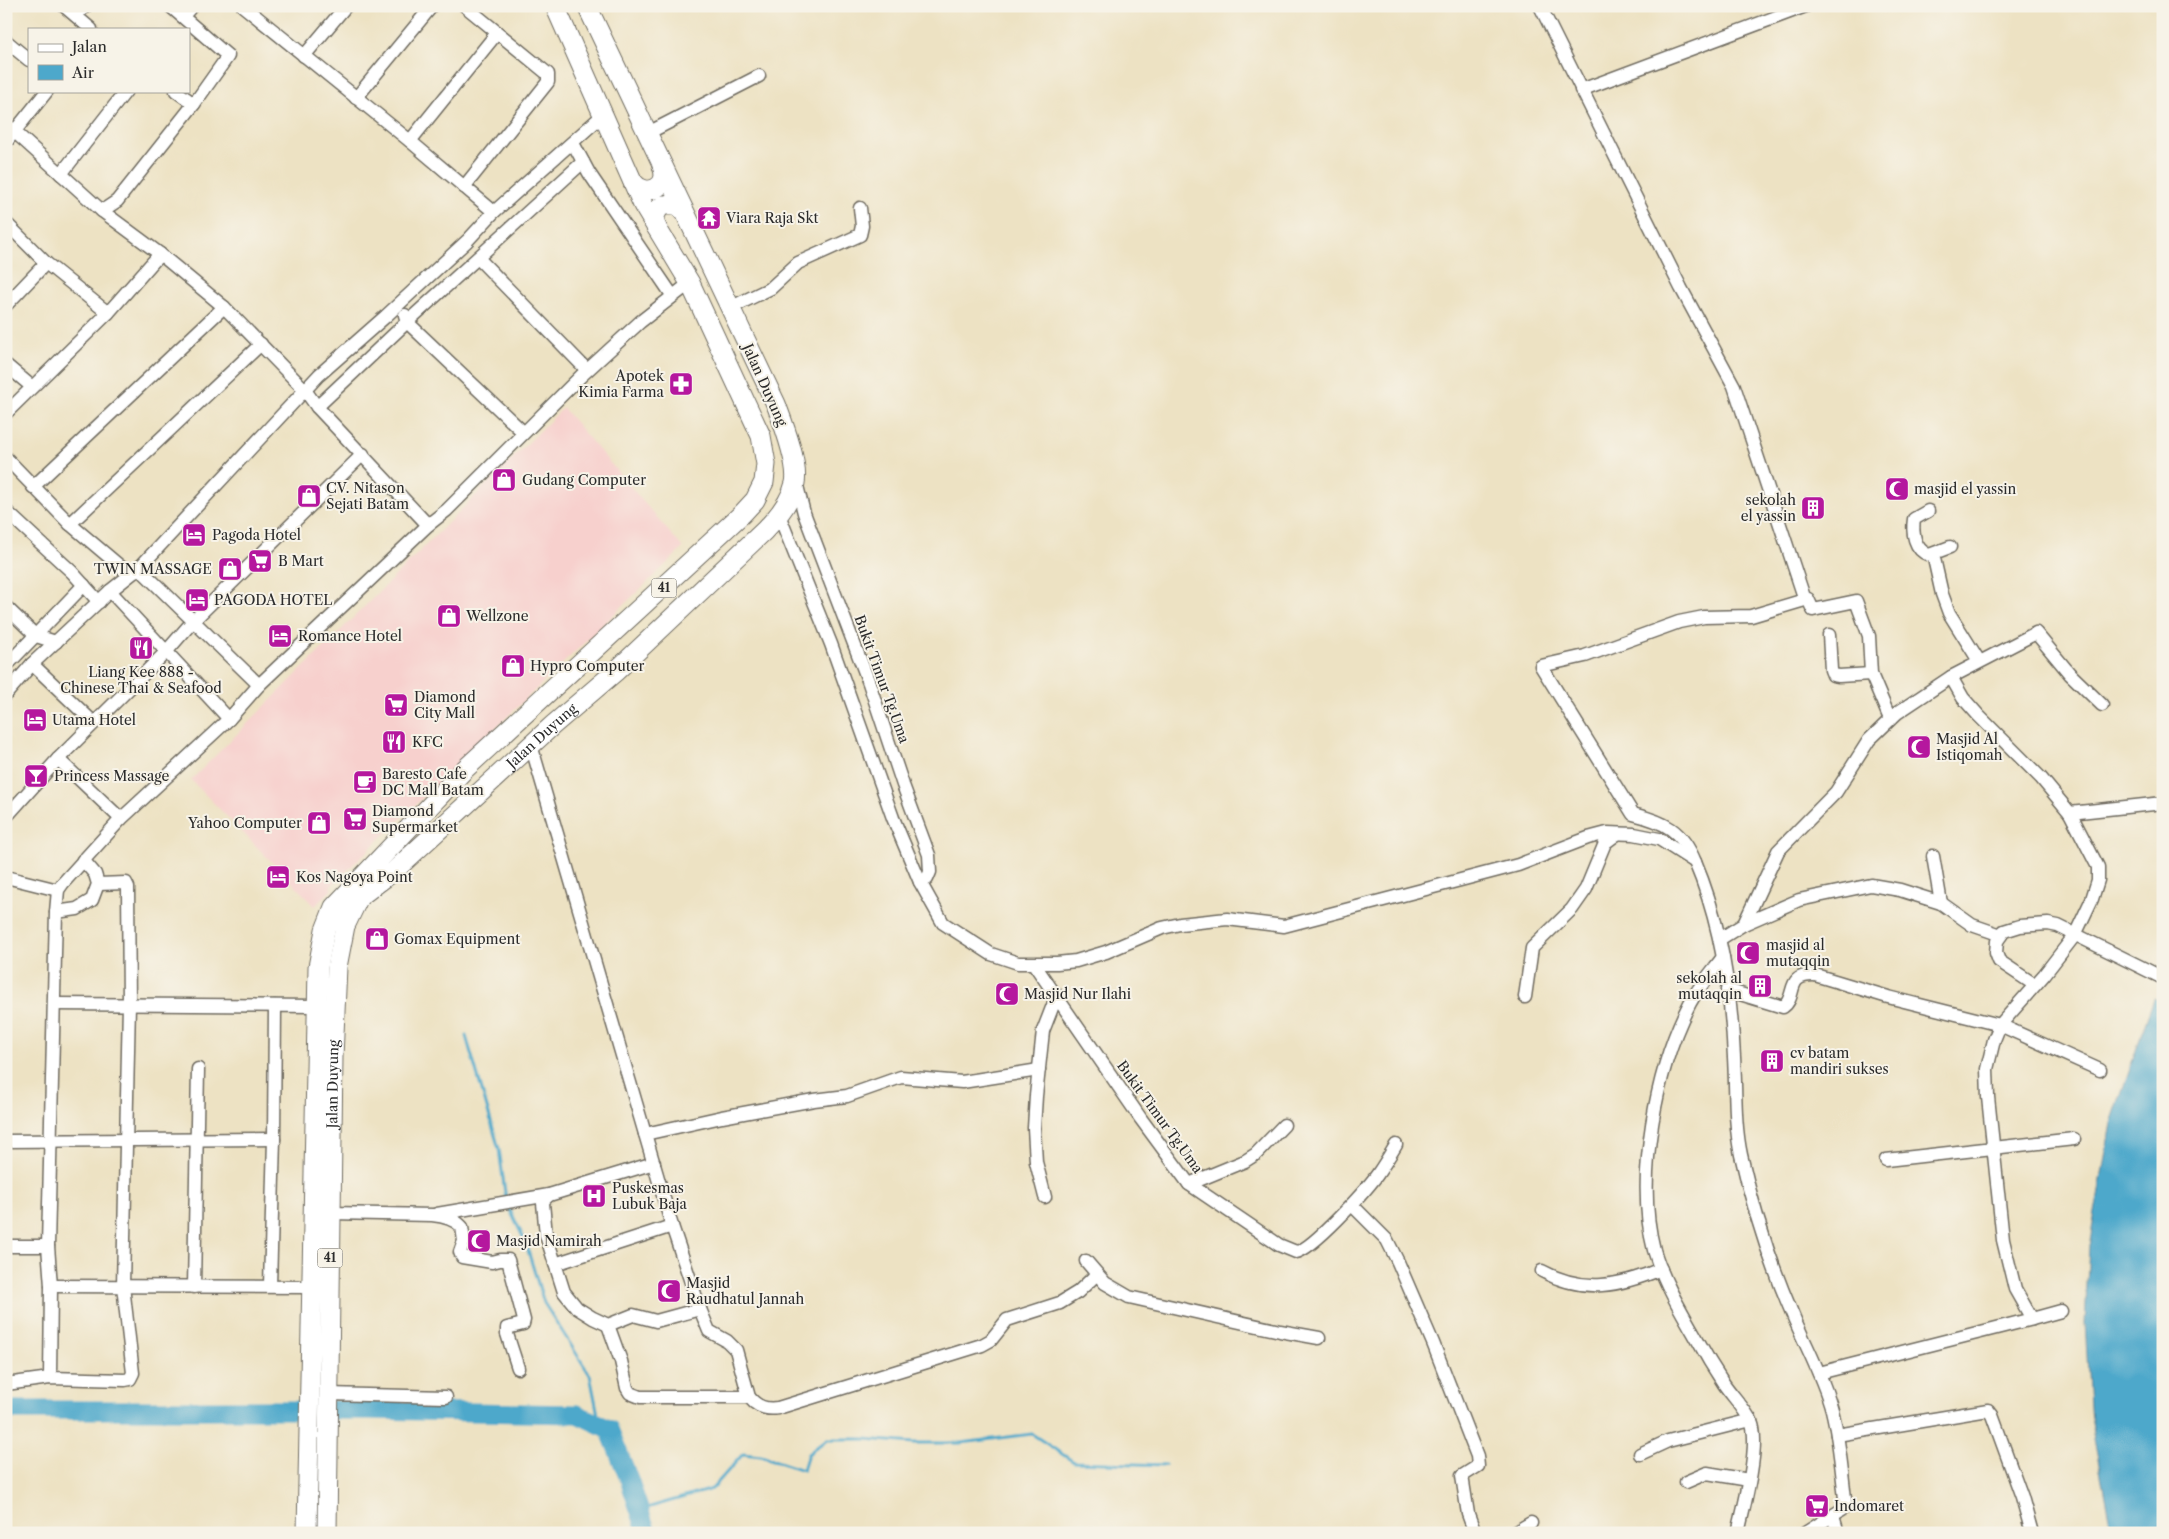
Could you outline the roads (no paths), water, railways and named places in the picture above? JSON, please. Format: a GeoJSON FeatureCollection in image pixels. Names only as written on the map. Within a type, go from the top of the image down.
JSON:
{"type":"FeatureCollection","features":[{"type":"Feature","properties":{"kind":"highway","name":"Jalan Duyung"},"geometry":{"type":"LineString","coordinates":[[307,1533],[322,1396],[331,1213],[323,1117],[318,1006],[319,956],[325,930],[338,901],[470,765],[742,514],[763,488],[766,472],[760,436],[690,283],[642,205],[604,114],[555,6]]}},
{"type":"Feature","properties":{"kind":"highway","name":"Jalan Duyung"},"geometry":{"type":"LineString","coordinates":[[322,1396],[311,1287],[323,1117],[337,966],[345,926],[354,905],[359,897],[396,870],[488,784],[615,672],[779,516],[796,482],[790,448],[776,404],[586,6]]}},
{"type":"Feature","properties":{"kind":"highway"},"geometry":{"type":"LineString","coordinates":[[633,182],[646,191],[656,189],[660,186],[664,176],[662,166]]}},
{"type":"Feature","properties":{"kind":"highway"},"geometry":{"type":"LineString","coordinates":[[657,228],[654,218],[656,212],[663,205],[677,205],[684,211]]}},
{"type":"Feature","properties":{"kind":"highway"},"geometry":{"type":"LineString","coordinates":[[500,738],[502,748],[507,753],[526,750]]}},
{"type":"Feature","properties":{"kind":"highway"},"geometry":{"type":"LineString","coordinates":[[470,765],[486,767],[489,775],[488,784]]}},
{"type":"Feature","properties":{"kind":"highway","name":"Jalan Duyung"},"geometry":{"type":"LineString","coordinates":[[318,1431],[327,1533]]}},
{"type":"Feature","properties":{"kind":"street"},"geometry":{"type":"LineString","coordinates":[[64,6],[90,28]]}},
{"type":"Feature","properties":{"kind":"street"},"geometry":{"type":"LineString","coordinates":[[75,15],[86,6]]}},
{"type":"Feature","properties":{"kind":"street"},"geometry":{"type":"LineString","coordinates":[[102,211],[117,201],[194,104],[228,56],[187,11],[170,6]]}},
{"type":"Feature","properties":{"kind":"street"},"geometry":{"type":"LineString","coordinates":[[243,6],[410,141],[494,212]]}},
{"type":"Feature","properties":{"kind":"street"},"geometry":{"type":"LineString","coordinates":[[304,56],[346,6]]}},
{"type":"Feature","properties":{"kind":"street"},"geometry":{"type":"LineString","coordinates":[[356,98],[432,6]]}},
{"type":"Feature","properties":{"kind":"street"},"geometry":{"type":"LineString","coordinates":[[464,6],[548,74],[548,82],[464,186]]}},
{"type":"Feature","properties":{"kind":"street"},"geometry":{"type":"LineString","coordinates":[[1540,6],[1680,288],[1736,392],[1805,600]]}},
{"type":"Feature","properties":{"kind":"street"},"geometry":{"type":"LineString","coordinates":[[1581,90],[1806,6]]}},
{"type":"Feature","properties":{"kind":"street"},"geometry":{"type":"LineString","coordinates":[[410,141],[497,33]]}},
{"type":"Feature","properties":{"kind":"street"},"geometry":{"type":"LineString","coordinates":[[6,41],[28,59]]}},
{"type":"Feature","properties":{"kind":"street"},"geometry":{"type":"LineString","coordinates":[[646,134],[759,76]]}},
{"type":"Feature","properties":{"kind":"street"},"geometry":{"type":"LineString","coordinates":[[6,142],[11,128],[46,92]]}},
{"type":"Feature","properties":{"kind":"street"},"geometry":{"type":"LineString","coordinates":[[61,174],[125,92]]}},
{"type":"Feature","properties":{"kind":"street"},"geometry":{"type":"LineString","coordinates":[[177,92],[194,104]]}},
{"type":"Feature","properties":{"kind":"street"},"geometry":{"type":"LineString","coordinates":[[6,694],[32,664],[110,591],[137,570],[319,375],[467,241],[494,212],[604,114]]}},
{"type":"Feature","properties":{"kind":"street"},"geometry":{"type":"LineString","coordinates":[[11,128],[102,211],[160,254],[224,307],[305,390],[317,407],[428,525]]}},
{"type":"Feature","properties":{"kind":"street"},"geometry":{"type":"LineString","coordinates":[[573,143],[583,162],[672,295]]}},
{"type":"Feature","properties":{"kind":"street"},"geometry":{"type":"LineString","coordinates":[[317,407],[407,322],[583,162]]}},
{"type":"Feature","properties":{"kind":"street"},"geometry":{"type":"LineString","coordinates":[[730,308],[771,288],[798,263],[860,235],[862,226],[860,208]]}},
{"type":"Feature","properties":{"kind":"street"},"geometry":{"type":"LineString","coordinates":[[6,223],[46,264],[108,313]]}},
{"type":"Feature","properties":{"kind":"street"},"geometry":{"type":"LineString","coordinates":[[467,241],[587,370]]}},
{"type":"Feature","properties":{"kind":"street"},"geometry":{"type":"LineString","coordinates":[[6,413],[31,386],[108,313],[160,254]]}},
{"type":"Feature","properties":{"kind":"street"},"geometry":{"type":"LineString","coordinates":[[6,305],[46,264]]}},
{"type":"Feature","properties":{"kind":"street"},"geometry":{"type":"LineString","coordinates":[[50,1378],[51,1286],[48,1246],[58,890],[121,819],[229,718],[258,686],[428,525],[447,510],[587,370],[672,295],[690,283]]}},
{"type":"Feature","properties":{"kind":"street"},"geometry":{"type":"LineString","coordinates":[[401,302],[407,322],[523,432]]}},
{"type":"Feature","properties":{"kind":"street"},"geometry":{"type":"LineString","coordinates":[[33,488],[224,307]]}},
{"type":"Feature","properties":{"kind":"street"},"geometry":{"type":"LineString","coordinates":[[70,524],[261,344]]}},
{"type":"Feature","properties":{"kind":"street"},"geometry":{"type":"LineString","coordinates":[[6,365],[31,386]]}},
{"type":"Feature","properties":{"kind":"street"},"geometry":{"type":"LineString","coordinates":[[6,817],[58,759],[363,454]]}},
{"type":"Feature","properties":{"kind":"street"},"geometry":{"type":"LineString","coordinates":[[6,458],[33,488],[70,524],[128,573],[137,570]]}},
{"type":"Feature","properties":{"kind":"street","name":"Bukit Timur Tg.Uma"},"geometry":{"type":"LineString","coordinates":[[796,482],[804,513],[869,683],[929,855],[930,872],[926,879],[920,882]]}},
{"type":"Feature","properties":{"kind":"street"},"geometry":{"type":"LineString","coordinates":[[6,511],[84,585],[99,602]]}},
{"type":"Feature","properties":{"kind":"street"},"geometry":{"type":"LineString","coordinates":[[1928,511],[1916,516],[1913,528],[1919,549],[1925,554],[1933,554],[1950,547]]}},
{"type":"Feature","properties":{"kind":"street"},"geometry":{"type":"LineString","coordinates":[[779,516],[831,644],[890,809],[920,882],[943,923],[991,954],[1018,963],[1057,963],[1084,959],[1106,952],[1162,928],[1180,924],[1227,919],[1284,926],[1518,865],[1588,838],[1619,832],[1659,839],[1695,862]]}},
{"type":"Feature","properties":{"kind":"street"},"geometry":{"type":"LineString","coordinates":[[1933,554],[1942,594],[1950,613],[1979,661]]}},
{"type":"Feature","properties":{"kind":"street"},"geometry":{"type":"LineString","coordinates":[[137,570],[194,622],[258,686]]}},
{"type":"Feature","properties":{"kind":"street"},"geometry":{"type":"LineString","coordinates":[[6,666],[84,585]]}},
{"type":"Feature","properties":{"kind":"street"},"geometry":{"type":"LineString","coordinates":[[110,591],[229,718]]}},
{"type":"Feature","properties":{"kind":"street"},"geometry":{"type":"LineString","coordinates":[[1805,1533],[1846,1507],[1837,1435],[1819,1373],[1774,1270],[1752,1202],[1734,1109],[1734,1056],[1720,938],[1695,862],[1680,836],[1665,824],[1633,814],[1541,666],[1585,656],[1678,622],[1704,617],[1750,616],[1808,599],[1812,610],[1858,602],[1869,636],[1871,674],[1890,719]]}},
{"type":"Feature","properties":{"kind":"street"},"geometry":{"type":"LineString","coordinates":[[6,607],[36,636],[56,642]]}},
{"type":"Feature","properties":{"kind":"street"},"geometry":{"type":"LineString","coordinates":[[1744,924],[1778,851],[1836,792],[1869,740],[1897,713],[1951,677],[2031,634],[2037,633],[2070,674],[2102,705]]}},
{"type":"Feature","properties":{"kind":"street"},"geometry":{"type":"LineString","coordinates":[[1829,635],[1833,675],[1871,674]]}},
{"type":"Feature","properties":{"kind":"street"},"geometry":{"type":"LineString","coordinates":[[32,664],[94,723]]}},
{"type":"Feature","properties":{"kind":"street"},"geometry":{"type":"LineString","coordinates":[[1951,677],[1963,698],[2041,778],[2070,813],[2095,858],[2099,874],[2092,899],[2075,935],[2000,1026],[1994,1040],[1987,1069],[1988,1097],[1995,1148],[2003,1240],[2015,1289],[2032,1319]]}},
{"type":"Feature","properties":{"kind":"street"},"geometry":{"type":"LineString","coordinates":[[526,750],[654,1162],[672,1226],[700,1309],[710,1331],[727,1341],[736,1350],[749,1398],[761,1408],[778,1408],[982,1345],[991,1340],[1007,1320],[1060,1303],[1078,1292],[1097,1274]]}},
{"type":"Feature","properties":{"kind":"street"},"geometry":{"type":"LineString","coordinates":[[58,759],[121,819]]}},
{"type":"Feature","properties":{"kind":"street"},"geometry":{"type":"LineString","coordinates":[[2070,813],[2163,803]]}},
{"type":"Feature","properties":{"kind":"street"},"geometry":{"type":"LineString","coordinates":[[1525,997],[1532,948],[1572,909],[1586,889],[1605,843],[1619,832]]}},
{"type":"Feature","properties":{"kind":"street"},"geometry":{"type":"LineString","coordinates":[[1933,856],[1941,903]]}},
{"type":"Feature","properties":{"kind":"street"},"geometry":{"type":"LineString","coordinates":[[56,912],[77,909],[92,900],[98,884],[95,874],[83,860]]}},
{"type":"Feature","properties":{"kind":"street"},"geometry":{"type":"LineString","coordinates":[[6,877],[58,890]]}},
{"type":"Feature","properties":{"kind":"street"},"geometry":{"type":"LineString","coordinates":[[6,1384],[50,1378],[125,1380],[132,1377],[124,1286],[129,1004],[128,887],[126,883],[120,882],[98,884]]}},
{"type":"Feature","properties":{"kind":"street"},"geometry":{"type":"LineString","coordinates":[[1720,938],[1744,924],[1799,900],[1871,885],[1900,890],[1941,903],[1972,925],[2001,935]]}},
{"type":"Feature","properties":{"kind":"street"},"geometry":{"type":"LineString","coordinates":[[2035,984],[1999,961],[1996,947],[2001,935],[2012,928],[2035,924],[2058,926],[2163,978]]}},
{"type":"Feature","properties":{"kind":"street"},"geometry":{"type":"LineString","coordinates":[[1723,957],[1691,1002],[1680,1024],[1662,1074],[1649,1156],[1647,1202],[1654,1249],[1673,1294],[1712,1366],[1751,1420],[1754,1439],[1749,1480],[1738,1533]]}},
{"type":"Feature","properties":{"kind":"street","name":"Bukit Timur Tg.Uma"},"geometry":{"type":"LineString","coordinates":[[1034,964],[1141,1119],[1189,1184],[1279,1245],[1296,1252],[1306,1248],[1352,1205],[1377,1175],[1396,1145]]}},
{"type":"Feature","properties":{"kind":"street"},"geometry":{"type":"LineString","coordinates":[[1727,990],[1783,1007],[1786,1005],[1793,985],[1797,980],[1803,976],[1815,975],[1888,998],[2000,1026],[2100,1070]]}},
{"type":"Feature","properties":{"kind":"street"},"geometry":{"type":"LineString","coordinates":[[1045,1197],[1036,1162],[1034,1128],[1043,1030],[1056,995]]}},
{"type":"Feature","properties":{"kind":"street"},"geometry":{"type":"LineString","coordinates":[[55,1004],[318,1006]]}},
{"type":"Feature","properties":{"kind":"street"},"geometry":{"type":"LineString","coordinates":[[270,1286],[275,1006]]}},
{"type":"Feature","properties":{"kind":"street"},"geometry":{"type":"LineString","coordinates":[[194,1287],[198,1070]]}},
{"type":"Feature","properties":{"kind":"street"},"geometry":{"type":"LineString","coordinates":[[645,1134],[722,1117],[814,1100],[847,1096],[901,1077],[962,1082],[1039,1070]]}},
{"type":"Feature","properties":{"kind":"street"},"geometry":{"type":"LineString","coordinates":[[1189,1184],[1245,1161],[1256,1154],[1284,1125]]}},
{"type":"Feature","properties":{"kind":"street"},"geometry":{"type":"LineString","coordinates":[[6,1141],[274,1139]]}},
{"type":"Feature","properties":{"kind":"street"},"geometry":{"type":"LineString","coordinates":[[1886,1160],[2074,1139]]}},
{"type":"Feature","properties":{"kind":"street"},"geometry":{"type":"LineString","coordinates":[[331,1213],[432,1215],[549,1195],[654,1162]]}},
{"type":"Feature","properties":{"kind":"street"},"geometry":{"type":"LineString","coordinates":[[549,1195],[544,1200],[543,1208],[546,1235],[564,1292],[578,1308],[597,1321],[608,1325],[633,1315],[656,1321],[700,1309]]}},
{"type":"Feature","properties":{"kind":"street"},"geometry":{"type":"LineString","coordinates":[[1352,1205],[1387,1240],[1398,1262],[1433,1342],[1477,1456],[1478,1466],[1462,1476],[1468,1514],[1475,1533]]}},
{"type":"Feature","properties":{"kind":"street"},"geometry":{"type":"LineString","coordinates":[[432,1215],[455,1220],[461,1224],[464,1236],[460,1252],[462,1257],[492,1262],[503,1259],[508,1261],[524,1320],[523,1324],[507,1328],[507,1334],[518,1368]]}},
{"type":"Feature","properties":{"kind":"street"},"geometry":{"type":"LineString","coordinates":[[555,1264],[672,1226]]}},
{"type":"Feature","properties":{"kind":"street"},"geometry":{"type":"LineString","coordinates":[[6,1246],[48,1246]]}},
{"type":"Feature","properties":{"kind":"street"},"geometry":{"type":"LineString","coordinates":[[1086,1261],[1117,1292],[1129,1297],[1319,1338]]}},
{"type":"Feature","properties":{"kind":"street"},"geometry":{"type":"LineString","coordinates":[[1542,1271],[1569,1283],[1593,1286],[1618,1284],[1662,1269]]}},
{"type":"Feature","properties":{"kind":"street"},"geometry":{"type":"LineString","coordinates":[[51,1286],[311,1287]]}},
{"type":"Feature","properties":{"kind":"street"},"geometry":{"type":"LineString","coordinates":[[1819,1373],[2061,1311]]}},
{"type":"Feature","properties":{"kind":"street"},"geometry":{"type":"LineString","coordinates":[[608,1325],[621,1361],[627,1388],[633,1396],[640,1398],[749,1398]]}},
{"type":"Feature","properties":{"kind":"street"},"geometry":{"type":"LineString","coordinates":[[322,1396],[446,1397]]}},
{"type":"Feature","properties":{"kind":"street"},"geometry":{"type":"LineString","coordinates":[[1837,1435],[1988,1410],[1992,1415],[2022,1497],[2032,1533]]}},
{"type":"Feature","properties":{"kind":"street"},"geometry":{"type":"LineString","coordinates":[[1640,1454],[1668,1441],[1751,1420]]}},
{"type":"Feature","properties":{"kind":"street"},"geometry":{"type":"LineString","coordinates":[[1686,1482],[1707,1473],[1749,1480]]}},
{"type":"Feature","properties":{"kind":"street"},"geometry":{"type":"LineString","coordinates":[[1833,1516],[1838,1533]]}},
{"type":"Feature","properties":{"kind":"street"},"geometry":{"type":"LineString","coordinates":[[1514,1533],[1531,1523]]}},
{"type":"Feature","properties":{"kind":"water"},"geometry":{"type":"Polygon","coordinates":[[[2154,998],[2163,1002],[2163,1533],[2112,1533],[2091,1423],[2085,1323],[2089,1246],[2111,1123],[2154,998]]]}},
{"type":"Feature","properties":{"kind":"waterway"},"geometry":{"type":"LineString","coordinates":[[466,1036],[499,1149],[506,1200]]}},
{"type":"Feature","properties":{"kind":"waterway"},"geometry":{"type":"LineString","coordinates":[[508,1206],[525,1241],[544,1303],[590,1375],[600,1425]]}},
{"type":"Feature","properties":{"kind":"waterway"},"geometry":{"type":"LineString","coordinates":[[6,1410],[368,1410],[577,1414],[609,1429],[629,1479],[647,1533]]}},
{"type":"Feature","properties":{"kind":"waterway"},"geometry":{"type":"LineString","coordinates":[[640,1510],[712,1489],[743,1454],[761,1456],[803,1470],[808,1454],[827,1439],[961,1443],[1032,1434],[1074,1462],[1165,1465]]}},
{"type":"Feature","properties":{"kind":"place","name":"Viara Raja Skt"},"geometry":{"type":"Point","coordinates":[709,218]}},
{"type":"Feature","properties":{"kind":"place","name":"Apotek Kimia Farma"},"geometry":{"type":"Point","coordinates":[681,384]}},
{"type":"Feature","properties":{"kind":"place","name":"Gudang Computer"},"geometry":{"type":"Point","coordinates":[504,480]}},
{"type":"Feature","properties":{"kind":"place","name":"masjid el yassin"},"geometry":{"type":"Point","coordinates":[1897,489]}},
{"type":"Feature","properties":{"kind":"place","name":"CV. Nitason Sejati Batam"},"geometry":{"type":"Point","coordinates":[309,496]}},
{"type":"Feature","properties":{"kind":"place","name":"sekolah el yassin"},"geometry":{"type":"Point","coordinates":[1813,508]}},
{"type":"Feature","properties":{"kind":"place","name":"Pagoda Hotel"},"geometry":{"type":"Point","coordinates":[194,535]}},
{"type":"Feature","properties":{"kind":"place","name":"B Mart"},"geometry":{"type":"Point","coordinates":[260,561]}},
{"type":"Feature","properties":{"kind":"place","name":"TWIN MASSAGE"},"geometry":{"type":"Point","coordinates":[230,569]}},
{"type":"Feature","properties":{"kind":"place","name":"PAGODA HOTEL"},"geometry":{"type":"Point","coordinates":[197,600]}},
{"type":"Feature","properties":{"kind":"place","name":"Wellzone"},"geometry":{"type":"Point","coordinates":[449,616]}},
{"type":"Feature","properties":{"kind":"place","name":"Romance Hotel"},"geometry":{"type":"Point","coordinates":[280,636]}},
{"type":"Feature","properties":{"kind":"place","name":"Liang Kee 888 - Chinese Thai & Seafood"},"geometry":{"type":"Point","coordinates":[141,648]}},
{"type":"Feature","properties":{"kind":"place","name":"Hypro Computer"},"geometry":{"type":"Point","coordinates":[513,666]}},
{"type":"Feature","properties":{"kind":"place","name":"Diamond City Mall"},"geometry":{"type":"Point","coordinates":[396,705]}},
{"type":"Feature","properties":{"kind":"place","name":"Utama Hotel"},"geometry":{"type":"Point","coordinates":[35,720]}},
{"type":"Feature","properties":{"kind":"place","name":"KFC"},"geometry":{"type":"Point","coordinates":[394,742]}},
{"type":"Feature","properties":{"kind":"place","name":"Masjid Al Istiqomah"},"geometry":{"type":"Point","coordinates":[1919,747]}},
{"type":"Feature","properties":{"kind":"place","name":"Princess Massage"},"geometry":{"type":"Point","coordinates":[36,776]}},
{"type":"Feature","properties":{"kind":"place","name":"Baresto Cafe DC Mall Batam"},"geometry":{"type":"Point","coordinates":[365,782]}},
{"type":"Feature","properties":{"kind":"place","name":"Diamond Supermarket"},"geometry":{"type":"Point","coordinates":[355,819]}},
{"type":"Feature","properties":{"kind":"place","name":"Yahoo Computer"},"geometry":{"type":"Point","coordinates":[319,823]}},
{"type":"Feature","properties":{"kind":"place","name":"Kos Nagoya Point"},"geometry":{"type":"Point","coordinates":[278,877]}},
{"type":"Feature","properties":{"kind":"place","name":"Gomax Equipment"},"geometry":{"type":"Point","coordinates":[377,939]}},
{"type":"Feature","properties":{"kind":"place","name":"masjid al mutaqqin"},"geometry":{"type":"Point","coordinates":[1748,953]}},
{"type":"Feature","properties":{"kind":"place","name":"sekolah al mutaqqin"},"geometry":{"type":"Point","coordinates":[1760,986]}},
{"type":"Feature","properties":{"kind":"place","name":"Masjid Nur Ilahi"},"geometry":{"type":"Point","coordinates":[1007,994]}},
{"type":"Feature","properties":{"kind":"place","name":"cv batam mandiri sukses"},"geometry":{"type":"Point","coordinates":[1772,1061]}},
{"type":"Feature","properties":{"kind":"place","name":"Puskesmas Lubuk Baja"},"geometry":{"type":"Point","coordinates":[594,1196]}},
{"type":"Feature","properties":{"kind":"place","name":"Masjid Namirah"},"geometry":{"type":"Point","coordinates":[479,1241]}},
{"type":"Feature","properties":{"kind":"place","name":"Masjid Raudhatul Jannah"},"geometry":{"type":"Point","coordinates":[669,1291]}},
{"type":"Feature","properties":{"kind":"place","name":"Indomaret"},"geometry":{"type":"Point","coordinates":[1817,1506]}}]}
